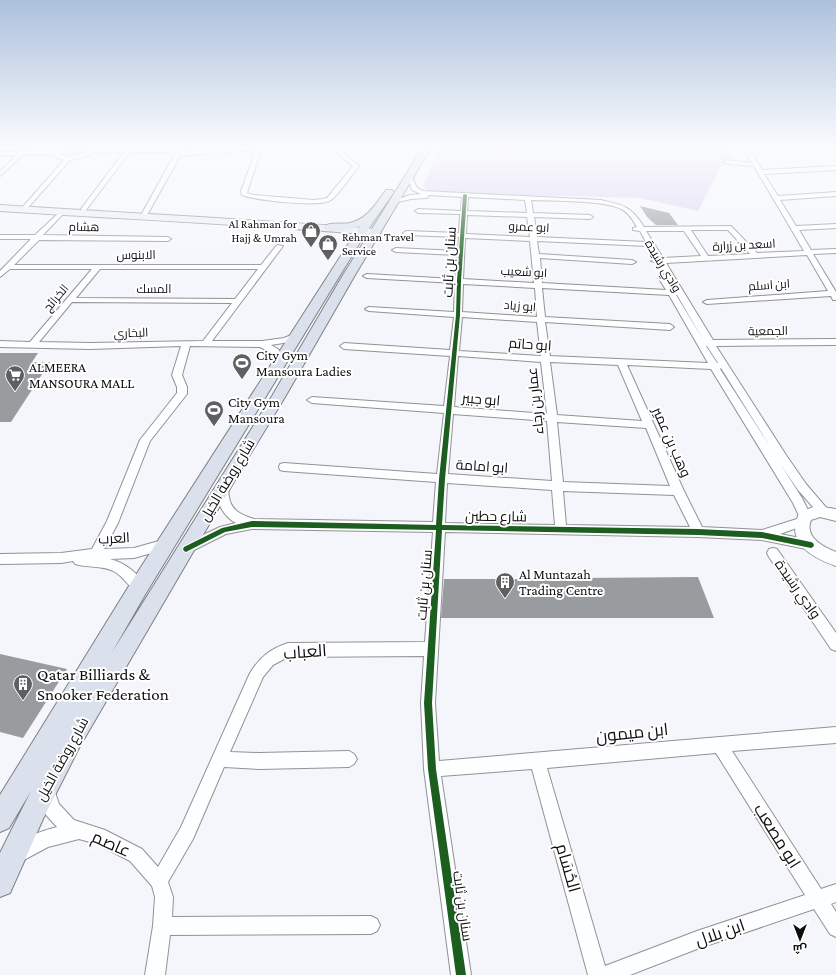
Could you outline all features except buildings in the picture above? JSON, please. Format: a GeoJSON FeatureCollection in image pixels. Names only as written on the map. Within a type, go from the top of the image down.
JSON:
{"type":"FeatureCollection","features":[{"type":"Feature","properties":{"kind":"main road","name":"شارع روضة الخيل"},"geometry":{"type":"LineString","coordinates":[[0,883],[46,787],[85,715],[278,397],[365,237],[374,213],[389,192]]}},
{"type":"Feature","properties":{"kind":"main road","name":"شارع روضة الخيل"},"geometry":{"type":"LineString","coordinates":[[0,819],[139,587],[296,336],[365,237],[395,202],[402,192]]}},
{"type":"Feature","properties":{"kind":"main road"},"geometry":{"type":"LineString","coordinates":[[0,208],[327,230],[365,237]]}},
{"type":"Feature","properties":{"kind":"main road"},"geometry":{"type":"LineString","coordinates":[[327,230],[353,226],[374,213]]}},
{"type":"Feature","properties":{"kind":"main road"},"geometry":{"type":"LineString","coordinates":[[327,230],[345,239],[365,237]]}},
{"type":"Feature","properties":{"kind":"street"},"geometry":{"type":"LineString","coordinates":[[24,210],[40,192]]}},
{"type":"Feature","properties":{"kind":"street"},"geometry":{"type":"LineString","coordinates":[[84,209],[97,192]]}},
{"type":"Feature","properties":{"kind":"street"},"geometry":{"type":"LineString","coordinates":[[143,217],[157,192]]}},
{"type":"Feature","properties":{"kind":"street"},"geometry":{"type":"LineString","coordinates":[[244,192],[244,194],[252,198],[318,202],[329,199],[335,192]]}},
{"type":"Feature","properties":{"kind":"street","name":"وادي رشيدة"},"geometry":{"type":"LineString","coordinates":[[421,192],[465,197]]}},
{"type":"Feature","properties":{"kind":"street"},"geometry":{"type":"LineString","coordinates":[[773,192],[835,295]]}},
{"type":"Feature","properties":{"kind":"street"},"geometry":{"type":"LineString","coordinates":[[777,198],[836,194]]}},
{"type":"Feature","properties":{"kind":"street","name":"وادي رشيدة"},"geometry":{"type":"LineString","coordinates":[[395,202],[414,196],[528,199],[610,205],[625,213],[638,229],[657,261],[680,293],[724,366],[792,473],[830,513]]}},
{"type":"Feature","properties":{"kind":"street","name":"سنان بن ثابت"},"geometry":{"type":"LineString","coordinates":[[461,975],[432,769],[428,716],[442,479],[455,352],[465,197]]}},
{"type":"Feature","properties":{"kind":"street","name":"عمار بن رجاء"},"geometry":{"type":"LineString","coordinates":[[528,199],[536,256],[541,320],[552,418],[561,530]]}},
{"type":"Feature","properties":{"kind":"street"},"geometry":{"type":"LineString","coordinates":[[418,211],[590,217]]}},
{"type":"Feature","properties":{"kind":"street"},"geometry":{"type":"LineString","coordinates":[[0,275],[62,212]]}},
{"type":"Feature","properties":{"kind":"street"},"geometry":{"type":"LineString","coordinates":[[795,228],[836,226]]}},
{"type":"Feature","properties":{"kind":"street"},"geometry":{"type":"LineString","coordinates":[[686,228],[706,258]]}},
{"type":"Feature","properties":{"kind":"street"},"geometry":{"type":"LineString","coordinates":[[638,229],[732,228],[756,256]]}},
{"type":"Feature","properties":{"kind":"street","name":"ابو عمرو"},"geometry":{"type":"LineString","coordinates":[[406,234],[462,235],[646,244]]}},
{"type":"Feature","properties":{"kind":"street","name":"هشام"},"geometry":{"type":"LineString","coordinates":[[0,237],[168,239]]}},
{"type":"Feature","properties":{"kind":"street"},"geometry":{"type":"LineString","coordinates":[[206,344],[279,246]]}},
{"type":"Feature","properties":{"kind":"street","name":"سنان بن ثابت"},"geometry":{"type":"LineString","coordinates":[[396,250],[462,253]]}},
{"type":"Feature","properties":{"kind":"street","name":"اسعد بن زرارة"},"geometry":{"type":"LineString","coordinates":[[657,261],[836,251]]}},
{"type":"Feature","properties":{"kind":"street"},"geometry":{"type":"LineString","coordinates":[[536,256],[632,262]]}},
{"type":"Feature","properties":{"kind":"street","name":"وادي رشيدة"},"geometry":{"type":"LineString","coordinates":[[657,261],[670,293],[786,481],[803,519]]}},
{"type":"Feature","properties":{"kind":"street","name":"الابنوس"},"geometry":{"type":"LineString","coordinates":[[8,267],[264,266]]}},
{"type":"Feature","properties":{"kind":"street","name":"الخرائج"},"geometry":{"type":"LineString","coordinates":[[33,344],[98,267]]}},
{"type":"Feature","properties":{"kind":"street","name":"ابو شعيب"},"geometry":{"type":"LineString","coordinates":[[368,276],[680,293]]}},
{"type":"Feature","properties":{"kind":"street","name":"ابن اسلم"},"geometry":{"type":"LineString","coordinates":[[707,302],[835,295]]}},
{"type":"Feature","properties":{"kind":"street","name":"المسك"},"geometry":{"type":"LineString","coordinates":[[70,300],[239,301]]}},
{"type":"Feature","properties":{"kind":"street","name":"ابو زياد"},"geometry":{"type":"LineString","coordinates":[[369,309],[670,327]]}},
{"type":"Feature","properties":{"kind":"street","name":"البخاري"},"geometry":{"type":"LineString","coordinates":[[0,344],[90,346],[188,343],[262,344],[286,340],[296,336]]}},
{"type":"Feature","properties":{"kind":"street","name":"الجمعية"},"geometry":{"type":"LineString","coordinates":[[700,343],[836,342]]}},
{"type":"Feature","properties":{"kind":"street"},"geometry":{"type":"LineString","coordinates":[[99,554],[112,531],[112,523],[145,440],[182,394],[182,387],[177,374],[188,343]]}},
{"type":"Feature","properties":{"kind":"street"},"geometry":{"type":"LineString","coordinates":[[262,344],[275,351],[281,360]]}},
{"type":"Feature","properties":{"kind":"street","name":"ابو حاتم"},"geometry":{"type":"LineString","coordinates":[[344,346],[545,359],[724,366]]}},
{"type":"Feature","properties":{"kind":"street","name":"وهب بن عمير"},"geometry":{"type":"LineString","coordinates":[[622,363],[648,425],[698,532]]}},
{"type":"Feature","properties":{"kind":"street","name":"ابو جبير"},"geometry":{"type":"LineString","coordinates":[[312,400],[648,425]]}},
{"type":"Feature","properties":{"kind":"street","name":"ابو امامة"},"geometry":{"type":"LineString","coordinates":[[284,467],[442,479],[678,491]]}},
{"type":"Feature","properties":{"kind":"street","name":"شارع حطين"},"geometry":{"type":"LineString","coordinates":[[223,486],[224,503],[228,510],[242,521],[252,524]]}},
{"type":"Feature","properties":{"kind":"street"},"geometry":{"type":"LineString","coordinates":[[830,513],[813,512],[803,519],[804,536],[811,545],[834,560]]}},
{"type":"Feature","properties":{"kind":"street","name":"شارع حطين"},"geometry":{"type":"LineString","coordinates":[[762,535],[803,519]]}},
{"type":"Feature","properties":{"kind":"street","name":"شارع حطين"},"geometry":{"type":"LineString","coordinates":[[186,549],[224,530],[252,524],[698,532],[762,535],[811,545]]}},
{"type":"Feature","properties":{"kind":"street","name":"العرب"},"geometry":{"type":"LineString","coordinates":[[0,559],[61,558],[139,552],[166,544]]}},
{"type":"Feature","properties":{"kind":"street","name":"وادي رشيدة"},"geometry":{"type":"LineString","coordinates":[[773,553],[836,644]]}},
{"type":"Feature","properties":{"kind":"street","name":"العرب"},"geometry":{"type":"LineString","coordinates":[[61,558],[118,566],[129,574],[139,587]]}},
{"type":"Feature","properties":{"kind":"street","name":"العباب"},"geometry":{"type":"LineString","coordinates":[[159,881],[187,833],[255,678],[263,664],[277,653],[299,649],[431,649]]}},
{"type":"Feature","properties":{"kind":"street","name":"ابن ميمون"},"geometry":{"type":"LineString","coordinates":[[432,769],[538,762],[719,744],[836,735]]}},
{"type":"Feature","properties":{"kind":"street","name":"ابو مصعب"},"geometry":{"type":"LineString","coordinates":[[719,744],[836,928]]}},
{"type":"Feature","properties":{"kind":"street"},"geometry":{"type":"LineString","coordinates":[[219,759],[259,760],[349,758]]}},
{"type":"Feature","properties":{"kind":"street","name":"الحُسَام"},"geometry":{"type":"LineString","coordinates":[[538,762],[598,975]]}},
{"type":"Feature","properties":{"kind":"street","name":"عاصم"},"geometry":{"type":"LineString","coordinates":[[46,787],[52,809],[68,826],[79,831],[98,836],[136,855],[159,881],[164,897],[162,926]]}},
{"type":"Feature","properties":{"kind":"street","name":"عاصم"},"geometry":{"type":"LineString","coordinates":[[12,858],[27,847],[45,839],[79,831]]}},
{"type":"Feature","properties":{"kind":"street","name":"ابن بلال"},"geometry":{"type":"LineString","coordinates":[[605,975],[697,940],[836,893]]}},
{"type":"Feature","properties":{"kind":"street"},"geometry":{"type":"LineString","coordinates":[[155,975],[162,926],[371,925]]}},
{"type":"Feature","properties":{"kind":"shaded area"},"geometry":{"type":"Polygon","coordinates":[[[430,192],[708,192],[698,211],[640,198],[437,193],[430,192]]]}},
{"type":"Feature","properties":{"kind":"cycle path"},"geometry":{"type":"LineString","coordinates":[[461,975],[432,769],[428,703],[442,479],[458,315],[465,195]]}},
{"type":"Feature","properties":{"kind":"cycle path"},"geometry":{"type":"LineString","coordinates":[[186,549],[224,530],[252,524],[698,532],[762,535],[811,545]]}},
{"type":"Feature","properties":{"kind":"place","name":"Al Rahman for Hajj & Umrah"},"geometry":{"type":"Point","coordinates":[311,248]}},
{"type":"Feature","properties":{"kind":"place","name":"Rehman Travel Service"},"geometry":{"type":"Point","coordinates":[328,261]}},
{"type":"Feature","properties":{"kind":"place","name":"City Gym Mansoura Ladies"},"geometry":{"type":"Point","coordinates":[242,380]}},
{"type":"Feature","properties":{"kind":"place","name":"ALMEERA MANSOURA MALL"},"geometry":{"type":"Point","coordinates":[15,392]}},
{"type":"Feature","properties":{"kind":"place","name":"City Gym Mansoura"},"geometry":{"type":"Point","coordinates":[214,427]}},
{"type":"Feature","properties":{"kind":"place","name":"Al Muntazah Trading Centre"},"geometry":{"type":"Point","coordinates":[505,599]}},
{"type":"Feature","properties":{"kind":"place","name":"Qatar Billiards & Snooker Federation"},"geometry":{"type":"Point","coordinates":[23,701]}}]}
